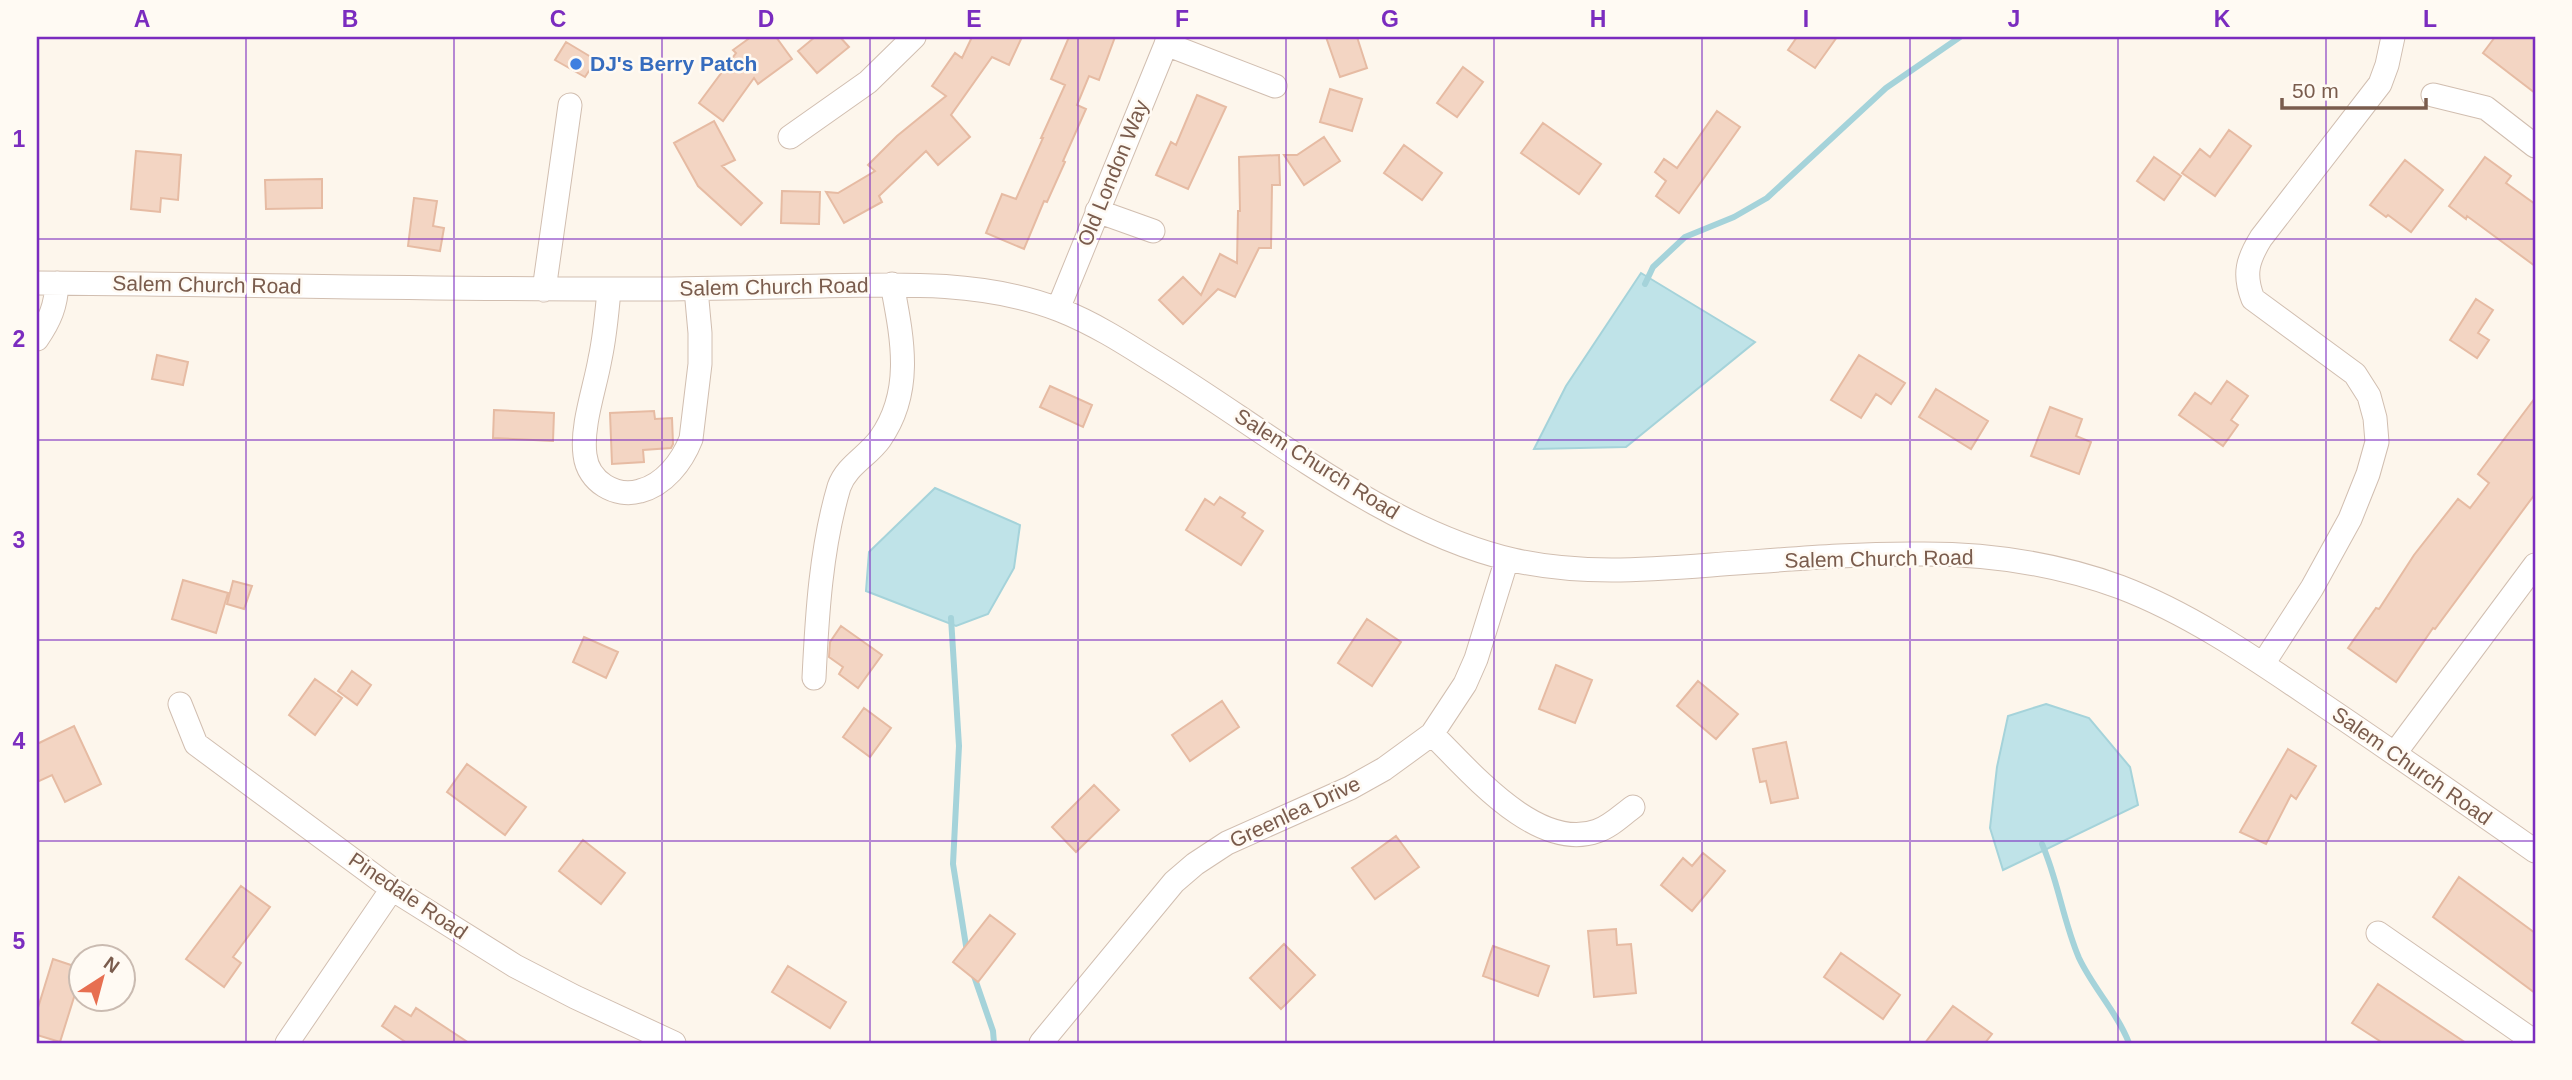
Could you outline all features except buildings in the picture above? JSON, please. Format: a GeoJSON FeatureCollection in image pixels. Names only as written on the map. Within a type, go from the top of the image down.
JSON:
{"type":"FeatureCollection","features":[{"type":"Feature","properties":{"kind":"street"},"geometry":{"type":"LineString","coordinates":[[790,137],[868,82],[914,37]]}},
{"type":"Feature","properties":{"kind":"street"},"geometry":{"type":"LineString","coordinates":[[2263,664],[2312,588],[2350,519],[2377,442],[2375,418],[2369,396],[2355,374],[2253,299],[2249,288],[2249,258],[2261,238],[2379,84],[2388,65],[2393,37]]}},
{"type":"Feature","properties":{"kind":"street"},"geometry":{"type":"LineString","coordinates":[[1168,41],[1275,86]]}},
{"type":"Feature","properties":{"kind":"street","name":"Old London Way"},"geometry":{"type":"LineString","coordinates":[[1058,309],[1168,41]]}},
{"type":"Feature","properties":{"kind":"street"},"geometry":{"type":"LineString","coordinates":[[2433,95],[2486,108],[2535,146]]}},
{"type":"Feature","properties":{"kind":"street"},"geometry":{"type":"LineString","coordinates":[[544,290],[570,105]]}},
{"type":"Feature","properties":{"kind":"street"},"geometry":{"type":"LineString","coordinates":[[1097,211],[1153,231]]}},
{"type":"Feature","properties":{"kind":"street"},"geometry":{"type":"LineString","coordinates":[[37,339],[51,317],[56,301],[47,283]]}},
{"type":"Feature","properties":{"kind":"street","name":"Salem Church Road"},"geometry":{"type":"LineString","coordinates":[[47,283],[544,290],[892,284],[1013,296],[1058,309],[1114,337],[1405,520],[1443,538],[1507,559],[1588,570],[1671,568],[1883,554],[1972,555],[2050,566],[2122,588],[2202,627],[2263,664],[2535,851]]}},
{"type":"Feature","properties":{"kind":"street"},"geometry":{"type":"LineString","coordinates":[[814,678],[816,628],[826,549],[840,484],[854,463],[880,441],[894,414],[902,377],[904,349],[892,284]]}},
{"type":"Feature","properties":{"kind":"street"},"geometry":{"type":"LineString","coordinates":[[610,290],[600,359],[590,403],[585,456],[592,472],[603,485],[616,493],[631,494],[651,489],[670,472],[687,450],[691,439],[700,364],[696,289]]}},
{"type":"Feature","properties":{"kind":"street","name":"Greenlea Drive"},"geometry":{"type":"LineString","coordinates":[[1041,1043],[1174,882],[1195,863],[1262,825],[1350,788],[1384,769],[1432,734],[1465,684],[1476,659],[1507,559]]}},
{"type":"Feature","properties":{"kind":"street"},"geometry":{"type":"LineString","coordinates":[[2395,753],[2535,565]]}},
{"type":"Feature","properties":{"kind":"street","name":"Pinedale Road"},"geometry":{"type":"LineString","coordinates":[[180,704],[196,744],[392,889],[516,966],[674,1043]]}},
{"type":"Feature","properties":{"kind":"street"},"geometry":{"type":"LineString","coordinates":[[1432,734],[1502,802],[1540,825],[1574,835],[1597,831],[1633,807]]}},
{"type":"Feature","properties":{"kind":"street"},"geometry":{"type":"LineString","coordinates":[[287,1043],[392,889]]}},
{"type":"Feature","properties":{"kind":"street"},"geometry":{"type":"LineString","coordinates":[[2378,933],[2535,1042]]}},
{"type":"Feature","properties":{"kind":"water"},"geometry":{"type":"Polygon","coordinates":[[[1641,273],[1755,342],[1626,447],[1534,449],[1566,386],[1641,273]]]}},
{"type":"Feature","properties":{"kind":"water"},"geometry":{"type":"Polygon","coordinates":[[[935,488],[1020,525],[1014,568],[988,614],[956,626],[866,591],[869,552],[935,488]]]}},
{"type":"Feature","properties":{"kind":"water"},"geometry":{"type":"Polygon","coordinates":[[[2046,704],[2089,718],[2130,767],[2138,805],[2003,870],[1990,828],[1997,767],[2008,716],[2046,704]]]}},
{"type":"Feature","properties":{"kind":"waterway"},"geometry":{"type":"LineString","coordinates":[[1645,284],[1653,267],[1685,237],[1734,217],[1767,198],[1886,88],[1960,37]]}},
{"type":"Feature","properties":{"kind":"waterway"},"geometry":{"type":"LineString","coordinates":[[951,618],[959,746],[953,864],[967,952]]}},
{"type":"Feature","properties":{"kind":"waterway"},"geometry":{"type":"LineString","coordinates":[[2042,844],[2079,958],[2129,1043]]}},
{"type":"Feature","properties":{"kind":"waterway"},"geometry":{"type":"LineString","coordinates":[[974,976],[993,1031],[994,1043]]}},
{"type":"Feature","properties":{"kind":"place","name":"DJ's Berry Patch"},"geometry":{"type":"Point","coordinates":[576,64]}}]}
